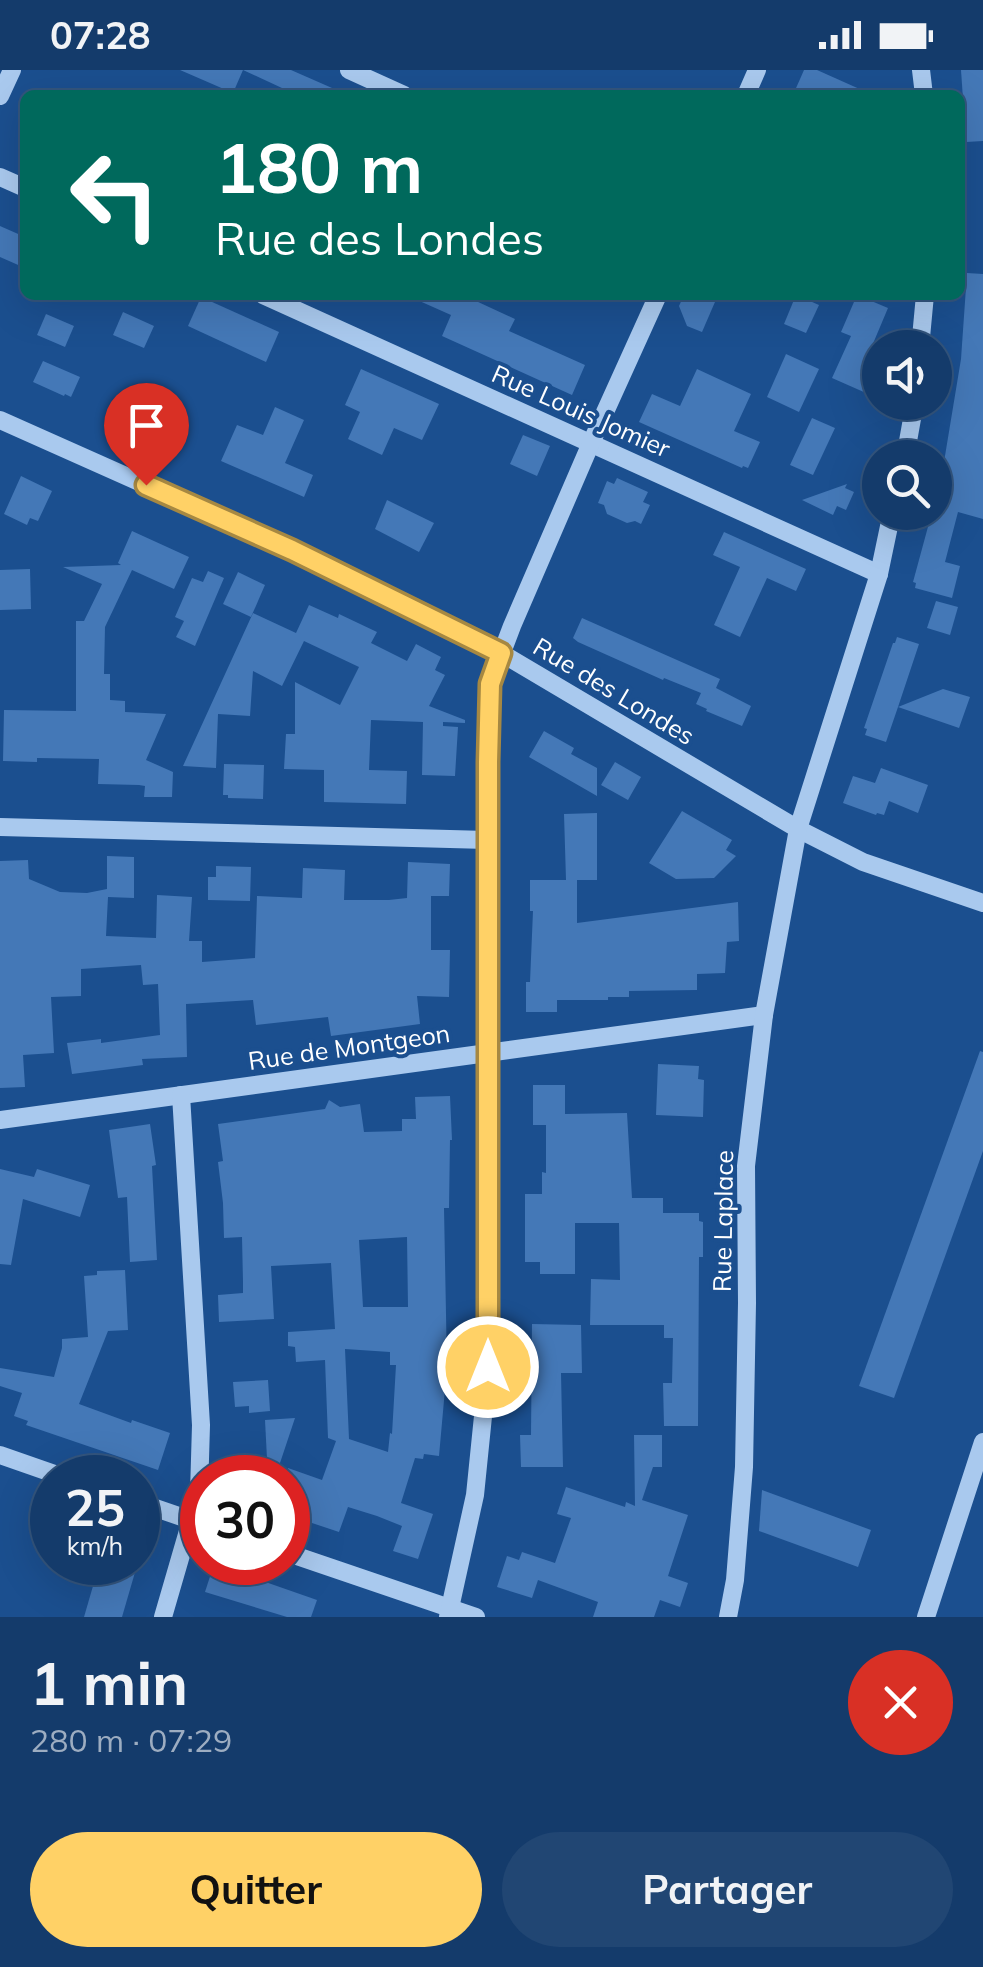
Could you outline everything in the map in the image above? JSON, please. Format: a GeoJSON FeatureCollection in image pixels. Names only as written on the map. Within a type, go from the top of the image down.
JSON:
{"type":"FeatureCollection","features":[{"type":"Feature","properties":{"kind":"street"},"geometry":{"type":"LineString","coordinates":[[1,90],[12,70]]}},
{"type":"Feature","properties":{"kind":"street"},"geometry":{"type":"LineString","coordinates":[[349,70],[393,90]]}},
{"type":"Feature","properties":{"kind":"street","name":"Rue Louis Jomier"},"geometry":{"type":"LineString","coordinates":[[273,300],[878,574]]}},
{"type":"Feature","properties":{"kind":"street"},"geometry":{"type":"LineString","coordinates":[[449,1613],[475,1495],[488,1367],[490,684],[590,443],[656,300]]}},
{"type":"Feature","properties":{"kind":"street"},"geometry":{"type":"LineString","coordinates":[[922,330],[925,300]]}},
{"type":"Feature","properties":{"kind":"street","name":"Rue des Londes"},"geometry":{"type":"LineString","coordinates":[[0,420],[292,550],[501,653],[798,829],[863,862],[983,903]]}},
{"type":"Feature","properties":{"kind":"street","name":"Rue Laplace"},"geometry":{"type":"LineString","coordinates":[[728,1617],[735,1580],[744,1466],[746,1166],[764,1016],[798,829],[878,574],[888,530]]}},
{"type":"Feature","properties":{"kind":"street"},"geometry":{"type":"LineString","coordinates":[[0,827],[487,840]]}},
{"type":"Feature","properties":{"kind":"street","name":"Rue de Montgeon"},"geometry":{"type":"LineString","coordinates":[[0,1120],[764,1016]]}},
{"type":"Feature","properties":{"kind":"street"},"geometry":{"type":"LineString","coordinates":[[180,1095],[200,1455]]}},
{"type":"Feature","properties":{"kind":"street"},"geometry":{"type":"LineString","coordinates":[[926,1617],[983,1442]]}},
{"type":"Feature","properties":{"kind":"street"},"geometry":{"type":"LineString","coordinates":[[0,1455],[30,1465]]}},
{"type":"Feature","properties":{"kind":"street"},"geometry":{"type":"LineString","coordinates":[[310,1561],[449,1613],[476,1617]]}},
{"type":"Feature","properties":{"kind":"street"},"geometry":{"type":"LineString","coordinates":[[163,1617],[180,1570]]}},
{"type":"Feature","properties":{"kind":"building"},"geometry":{"type":"Polygon","coordinates":[[[180,70],[243,70],[234,90],[180,70]]]}},
{"type":"Feature","properties":{"kind":"building"},"geometry":{"type":"Polygon","coordinates":[[[243,70],[291,70],[337,90],[286,90],[243,70]]]}},
{"type":"Feature","properties":{"kind":"building"},"geometry":{"type":"Polygon","coordinates":[[[804,70],[817,70],[862,90],[795,90],[804,70]]]}},
{"type":"Feature","properties":{"kind":"building"},"geometry":{"type":"Polygon","coordinates":[[[961,70],[983,70],[983,141],[966,142],[961,70]]]}},
{"type":"Feature","properties":{"kind":"building"},"geometry":{"type":"Polygon","coordinates":[[[0,226],[20,235],[20,266],[0,257],[0,226]]]}},
{"type":"Feature","properties":{"kind":"building"},"geometry":{"type":"Polygon","coordinates":[[[967,273],[983,274],[983,519],[958,512],[945,562],[960,566],[952,598],[915,588],[913,582],[927,530],[952,530],[952,440],[948,440],[961,359],[967,273]]]}},
{"type":"Feature","properties":{"kind":"building"},"geometry":{"type":"Polygon","coordinates":[[[200,300],[208,300],[279,332],[266,362],[188,326],[200,300]]]}},
{"type":"Feature","properties":{"kind":"building"},"geometry":{"type":"Polygon","coordinates":[[[417,300],[474,300],[515,319],[509,331],[585,365],[572,395],[442,336],[451,315],[417,300]]]}},
{"type":"Feature","properties":{"kind":"building"},"geometry":{"type":"Polygon","coordinates":[[[682,300],[716,300],[702,332],[687,326],[679,306],[682,300]]]}},
{"type":"Feature","properties":{"kind":"building"},"geometry":{"type":"Polygon","coordinates":[[[794,300],[819,305],[806,333],[784,324],[794,300]]]}},
{"type":"Feature","properties":{"kind":"building"},"geometry":{"type":"Polygon","coordinates":[[[855,300],[869,300],[888,308],[879,330],[862,330],[862,391],[832,378],[851,336],[841,332],[855,300]]]}},
{"type":"Feature","properties":{"kind":"building"},"geometry":{"type":"Polygon","coordinates":[[[123,312],[154,326],[144,348],[113,335],[123,312]]]}},
{"type":"Feature","properties":{"kind":"building"},"geometry":{"type":"Polygon","coordinates":[[[46,314],[74,326],[65,347],[37,335],[46,314]]]}},
{"type":"Feature","properties":{"kind":"building"},"geometry":{"type":"Polygon","coordinates":[[[786,354],[819,369],[799,412],[767,397],[786,354]]]}},
{"type":"Feature","properties":{"kind":"building"},"geometry":{"type":"Polygon","coordinates":[[[43,361],[80,377],[71,397],[33,382],[43,361]]]}},
{"type":"Feature","properties":{"kind":"building"},"geometry":{"type":"Polygon","coordinates":[[[361,369],[439,404],[422,440],[394,428],[382,455],[348,439],[360,412],[345,405],[361,369]]]}},
{"type":"Feature","properties":{"kind":"building"},"geometry":{"type":"Polygon","coordinates":[[[697,369],[751,394],[734,431],[760,442],[748,468],[639,422],[652,394],[680,406],[697,369]]]}},
{"type":"Feature","properties":{"kind":"building"},"geometry":{"type":"Polygon","coordinates":[[[120,396],[150,409],[140,431],[110,417],[120,396]]]}},
{"type":"Feature","properties":{"kind":"building"},"geometry":{"type":"Polygon","coordinates":[[[275,407],[304,420],[285,463],[313,475],[304,497],[221,461],[237,425],[263,435],[275,407]]]}},
{"type":"Feature","properties":{"kind":"building"},"geometry":{"type":"Polygon","coordinates":[[[812,418],[835,428],[813,475],[790,465],[812,418]]]}},
{"type":"Feature","properties":{"kind":"building"},"geometry":{"type":"Polygon","coordinates":[[[523,435],[550,446],[537,476],[510,464],[523,435]]]}},
{"type":"Feature","properties":{"kind":"building"},"geometry":{"type":"Polygon","coordinates":[[[21,476],[52,491],[38,521],[30,518],[27,525],[4,514],[21,476]]]}},
{"type":"Feature","properties":{"kind":"building"},"geometry":{"type":"Polygon","coordinates":[[[617,478],[648,492],[643,502],[650,505],[641,524],[607,514],[604,505],[598,503],[607,481],[614,484],[617,478]]]}},
{"type":"Feature","properties":{"kind":"building"},"geometry":{"type":"Polygon","coordinates":[[[847,484],[845,488],[854,492],[846,510],[837,506],[833,515],[802,500],[847,484]]]}},
{"type":"Feature","properties":{"kind":"building"},"geometry":{"type":"Polygon","coordinates":[[[387,500],[434,523],[419,552],[375,529],[387,500]]]}},
{"type":"Feature","properties":{"kind":"building"},"geometry":{"type":"Polygon","coordinates":[[[132,531],[189,557],[174,589],[132,570],[105,627],[104,674],[110,674],[110,700],[125,701],[125,712],[166,714],[146,760],[173,772],[172,797],[144,797],[145,786],[98,784],[99,759],[3,761],[4,710],[76,711],[76,621],[84,621],[102,584],[63,567],[121,565],[118,563],[132,531]]]}},
{"type":"Feature","properties":{"kind":"building"},"geometry":{"type":"Polygon","coordinates":[[[724,532],[806,569],[796,591],[767,578],[740,637],[714,625],[740,567],[713,555],[724,532]]]}},
{"type":"Feature","properties":{"kind":"building"},"geometry":{"type":"Polygon","coordinates":[[[30,569],[31,609],[0,610],[0,570],[30,569]]]}},
{"type":"Feature","properties":{"kind":"building"},"geometry":{"type":"Polygon","coordinates":[[[208,571],[224,578],[195,646],[176,637],[184,621],[175,617],[192,578],[203,582],[208,571]]]}},
{"type":"Feature","properties":{"kind":"building"},"geometry":{"type":"Polygon","coordinates":[[[238,572],[265,585],[251,617],[223,604],[238,572]]]}},
{"type":"Feature","properties":{"kind":"building"},"geometry":{"type":"Polygon","coordinates":[[[936,601],[958,607],[950,635],[927,628],[936,601]]]}},
{"type":"Feature","properties":{"kind":"building"},"geometry":{"type":"Polygon","coordinates":[[[309,605],[377,632],[371,643],[407,661],[416,644],[441,657],[435,670],[445,675],[429,706],[465,720],[443,722],[443,726],[458,727],[455,776],[422,775],[423,722],[371,720],[369,770],[407,771],[406,804],[324,802],[324,770],[284,769],[286,734],[295,734],[295,682],[340,705],[359,667],[304,641],[282,686],[253,671],[250,716],[218,714],[216,768],[183,766],[253,613],[296,633],[309,605]]]}},
{"type":"Feature","properties":{"kind":"building"},"geometry":{"type":"Polygon","coordinates":[[[582,618],[720,679],[716,688],[751,706],[742,726],[696,704],[701,693],[578,642],[573,638],[582,618]]]}},
{"type":"Feature","properties":{"kind":"building"},"geometry":{"type":"Polygon","coordinates":[[[897,637],[919,644],[886,742],[865,735],[864,728],[897,637]]]}},
{"type":"Feature","properties":{"kind":"building"},"geometry":{"type":"Polygon","coordinates":[[[943,689],[970,697],[959,728],[898,707],[943,689]]]}},
{"type":"Feature","properties":{"kind":"building"},"geometry":{"type":"Polygon","coordinates":[[[544,731],[574,748],[571,754],[597,768],[597,796],[529,757],[544,731]]]}},
{"type":"Feature","properties":{"kind":"building"},"geometry":{"type":"Polygon","coordinates":[[[615,762],[641,777],[628,800],[601,785],[615,762]]]}},
{"type":"Feature","properties":{"kind":"building"},"geometry":{"type":"Polygon","coordinates":[[[224,764],[264,765],[263,799],[223,795],[224,764]]]}},
{"type":"Feature","properties":{"kind":"building"},"geometry":{"type":"Polygon","coordinates":[[[881,768],[928,785],[918,813],[889,801],[884,815],[843,803],[853,776],[875,783],[881,768]]]}},
{"type":"Feature","properties":{"kind":"building"},"geometry":{"type":"Polygon","coordinates":[[[682,811],[732,840],[726,850],[736,856],[714,878],[676,879],[649,863],[682,811]]]}},
{"type":"Feature","properties":{"kind":"building"},"geometry":{"type":"Polygon","coordinates":[[[597,813],[597,880],[577,880],[577,923],[738,902],[739,941],[727,942],[725,973],[697,974],[697,990],[629,991],[629,997],[608,1000],[557,1000],[557,1012],[526,1012],[533,911],[530,880],[566,880],[564,814],[597,813]]]}},
{"type":"Feature","properties":{"kind":"building"},"geometry":{"type":"Polygon","coordinates":[[[107,856],[134,857],[134,898],[108,897],[106,936],[156,938],[157,895],[192,897],[189,941],[202,941],[202,962],[255,958],[257,896],[302,898],[303,868],[345,870],[344,900],[389,900],[407,898],[408,862],[450,864],[449,896],[431,896],[431,950],[450,950],[449,997],[417,996],[420,1024],[331,1036],[328,1017],[256,1025],[253,1000],[186,1004],[187,1057],[142,1059],[143,1065],[72,1074],[67,1043],[160,1035],[158,984],[143,985],[141,965],[81,969],[81,996],[51,997],[54,1053],[23,1055],[25,1087],[0,1088],[0,861],[28,860],[29,879],[60,892],[87,893],[107,889],[107,856]]]}},
{"type":"Feature","properties":{"kind":"building"},"geometry":{"type":"Polygon","coordinates":[[[216,866],[251,867],[250,901],[208,900],[208,877],[216,877],[216,866]]]}},
{"type":"Feature","properties":{"kind":"building"},"geometry":{"type":"Polygon","coordinates":[[[980,1051],[983,1151],[894,1398],[859,1386],[980,1051]]]}},
{"type":"Feature","properties":{"kind":"building"},"geometry":{"type":"Polygon","coordinates":[[[658,1064],[699,1066],[698,1079],[704,1080],[703,1117],[656,1115],[658,1064]]]}},
{"type":"Feature","properties":{"kind":"building"},"geometry":{"type":"Polygon","coordinates":[[[533,1085],[565,1085],[565,1114],[627,1113],[632,1198],[663,1198],[663,1213],[699,1213],[699,1221],[703,1222],[703,1257],[699,1257],[698,1426],[664,1426],[663,1383],[672,1383],[673,1338],[664,1338],[664,1325],[590,1325],[591,1279],[620,1280],[619,1223],[575,1223],[575,1274],[540,1274],[540,1262],[525,1262],[525,1194],[542,1194],[542,1172],[546,1173],[546,1125],[533,1125],[533,1085]]]}},
{"type":"Feature","properties":{"kind":"building"},"geometry":{"type":"Polygon","coordinates":[[[450,1096],[449,1208],[444,1208],[447,1367],[439,1456],[424,1454],[423,1459],[415,1458],[401,1503],[433,1514],[418,1559],[393,1551],[402,1526],[377,1516],[348,1507],[339,1532],[310,1522],[310,1476],[322,1480],[336,1441],[328,1438],[325,1360],[296,1362],[295,1347],[288,1346],[288,1332],[335,1329],[331,1263],[271,1266],[274,1319],[219,1322],[218,1295],[243,1293],[243,1282],[242,1237],[224,1238],[218,1162],[223,1161],[218,1124],[325,1109],[329,1100],[340,1107],[360,1104],[364,1132],[402,1131],[402,1119],[416,1119],[415,1097],[450,1096]],[[407,1237],[359,1240],[363,1307],[408,1307],[407,1237]],[[345,1349],[349,1439],[388,1452],[396,1365],[390,1365],[390,1352],[345,1349]]]}},
{"type":"Feature","properties":{"kind":"building"},"geometry":{"type":"Polygon","coordinates":[[[150,1124],[156,1165],[152,1166],[157,1260],[130,1262],[127,1197],[118,1198],[109,1130],[150,1124]]]}},
{"type":"Feature","properties":{"kind":"building"},"geometry":{"type":"Polygon","coordinates":[[[0,1169],[34,1177],[37,1169],[90,1185],[80,1217],[23,1199],[11,1265],[0,1264],[0,1169]]]}},
{"type":"Feature","properties":{"kind":"building"},"geometry":{"type":"Polygon","coordinates":[[[125,1270],[128,1330],[108,1331],[79,1404],[170,1433],[160,1464],[160,1455],[114,1455],[26,1425],[28,1421],[14,1416],[22,1393],[0,1386],[0,1368],[54,1377],[62,1339],[88,1337],[84,1276],[97,1275],[97,1271],[125,1270]]]}},
{"type":"Feature","properties":{"kind":"building"},"geometry":{"type":"Polygon","coordinates":[[[532,1324],[581,1325],[582,1373],[561,1373],[563,1467],[521,1467],[520,1435],[531,1435],[532,1324]]]}},
{"type":"Feature","properties":{"kind":"building"},"geometry":{"type":"Polygon","coordinates":[[[268,1380],[270,1411],[249,1413],[249,1406],[235,1407],[233,1382],[268,1380]]]}},
{"type":"Feature","properties":{"kind":"building"},"geometry":{"type":"Polygon","coordinates":[[[295,1418],[283,1455],[267,1455],[265,1420],[295,1418]]]}},
{"type":"Feature","properties":{"kind":"building"},"geometry":{"type":"Polygon","coordinates":[[[634,1435],[662,1435],[662,1467],[653,1467],[642,1500],[688,1515],[668,1576],[688,1583],[680,1607],[660,1600],[654,1617],[593,1617],[598,1602],[538,1580],[532,1598],[497,1587],[507,1556],[519,1560],[522,1552],[555,1563],[571,1518],[557,1514],[566,1487],[625,1507],[626,1502],[635,1506],[634,1435]]]}},
{"type":"Feature","properties":{"kind":"building"},"geometry":{"type":"Polygon","coordinates":[[[762,1490],[871,1530],[858,1567],[759,1531],[762,1490]]]}},
{"type":"Feature","properties":{"kind":"building"},"geometry":{"type":"Polygon","coordinates":[[[93,1585],[131,1585],[122,1617],[84,1617],[93,1585]]]}},
{"type":"Feature","properties":{"kind":"building"},"geometry":{"type":"Polygon","coordinates":[[[207,1585],[274,1585],[317,1600],[311,1617],[287,1617],[205,1592],[207,1585]]]}},
{"type":"Feature","properties":{"kind":"route"},"geometry":{"type":"LineString","coordinates":[[146,485],[292,550],[501,653],[490,684],[488,762],[488,1367]]}}]}
